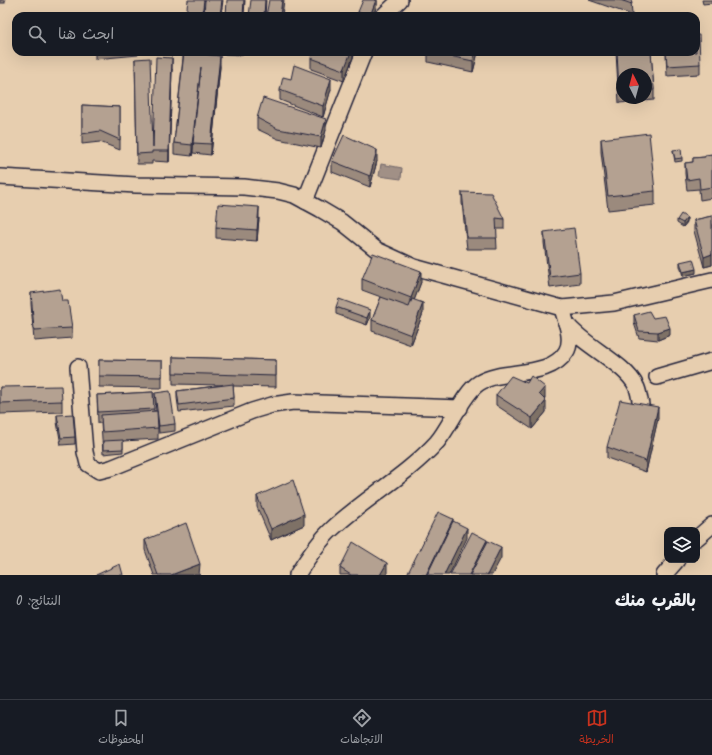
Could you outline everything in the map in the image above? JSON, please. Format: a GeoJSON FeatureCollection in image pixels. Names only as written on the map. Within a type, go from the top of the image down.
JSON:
{"type":"FeatureCollection","features":[{"type":"Feature","properties":{"kind":"street"},"geometry":{"type":"LineString","coordinates":[[387,12],[400,0]]}},
{"type":"Feature","properties":{"kind":"street"},"geometry":{"type":"LineString","coordinates":[[305,200],[362,56]]}},
{"type":"Feature","properties":{"kind":"street"},"geometry":{"type":"LineString","coordinates":[[0,177],[136,185],[244,187],[278,191],[305,200],[342,222],[377,250],[414,267],[562,308],[614,303],[712,280]]}},
{"type":"Feature","properties":{"kind":"street"},"geometry":{"type":"LineString","coordinates":[[297,575],[310,554],[331,530],[436,442],[460,408],[469,392],[478,383],[490,378],[545,367],[556,362],[566,352],[569,342],[562,308]]}},
{"type":"Feature","properties":{"kind":"street"},"geometry":{"type":"LineString","coordinates":[[566,322],[574,334],[624,371],[636,385],[641,404]]}},
{"type":"Feature","properties":{"kind":"street"},"geometry":{"type":"LineString","coordinates":[[657,377],[712,360]]}},
{"type":"Feature","properties":{"kind":"street"},"geometry":{"type":"LineString","coordinates":[[78,367],[84,452],[88,464],[99,471],[111,468],[252,410],[272,405],[300,402],[460,408]]}},
{"type":"Feature","properties":{"kind":"street"},"geometry":{"type":"LineString","coordinates":[[700,535],[712,525]]}},
{"type":"Feature","properties":{"kind":"street"},"geometry":{"type":"LineString","coordinates":[[664,575],[674,563]]}},
{"type":"Feature","properties":{"kind":"shaded area"},"geometry":{"type":"Polygon","coordinates":[[[381,164],[402,168],[401,179],[379,176],[381,164]]]}},
{"type":"Feature","properties":{"kind":"building"},"geometry":{"type":"Polygon","coordinates":[[[188,0],[204,0],[202,12],[186,12],[188,0]]]}},
{"type":"Feature","properties":{"kind":"building"},"geometry":{"type":"Polygon","coordinates":[[[205,0],[222,0],[220,12],[204,12],[205,0]]]}},
{"type":"Feature","properties":{"kind":"building"},"geometry":{"type":"Polygon","coordinates":[[[227,0],[244,0],[243,12],[226,12],[227,0]]]}},
{"type":"Feature","properties":{"kind":"building"},"geometry":{"type":"Polygon","coordinates":[[[251,0],[265,0],[264,12],[250,12],[251,0]]]}},
{"type":"Feature","properties":{"kind":"building"},"geometry":{"type":"Polygon","coordinates":[[[269,0],[282,0],[280,12],[267,12],[269,0]]]}},
{"type":"Feature","properties":{"kind":"building"},"geometry":{"type":"Polygon","coordinates":[[[363,0],[376,0],[372,12],[358,12],[363,0]]]}},
{"type":"Feature","properties":{"kind":"building"},"geometry":{"type":"Polygon","coordinates":[[[620,0],[631,0],[632,4],[620,0]]]}},
{"type":"Feature","properties":{"kind":"building"},"geometry":{"type":"Polygon","coordinates":[[[184,56],[220,56],[211,144],[193,143],[201,67],[192,145],[174,143],[184,56]]]}},
{"type":"Feature","properties":{"kind":"building"},"geometry":{"type":"Polygon","coordinates":[[[312,56],[349,56],[344,70],[311,58],[312,56]]]}},
{"type":"Feature","properties":{"kind":"building"},"geometry":{"type":"Polygon","coordinates":[[[450,56],[474,56],[473,61],[450,56]]]}},
{"type":"Feature","properties":{"kind":"building"},"geometry":{"type":"Polygon","coordinates":[[[617,56],[651,56],[654,90],[652,90],[652,68],[618,68],[617,56]]]}},
{"type":"Feature","properties":{"kind":"building"},"geometry":{"type":"Polygon","coordinates":[[[666,56],[700,56],[700,64],[667,66],[666,56]]]}},
{"type":"Feature","properties":{"kind":"building"},"geometry":{"type":"Polygon","coordinates":[[[156,57],[172,58],[169,151],[152,151],[152,153],[137,154],[135,59],[150,58],[153,147],[156,57]]]}},
{"type":"Feature","properties":{"kind":"building"},"geometry":{"type":"Polygon","coordinates":[[[294,65],[331,79],[323,106],[280,90],[283,77],[291,79],[294,65]]]}},
{"type":"Feature","properties":{"kind":"building"},"geometry":{"type":"Polygon","coordinates":[[[263,98],[326,119],[321,137],[278,129],[257,118],[263,98]]]}},
{"type":"Feature","properties":{"kind":"building"},"geometry":{"type":"Polygon","coordinates":[[[82,105],[120,107],[120,140],[100,131],[82,134],[82,105]]]}},
{"type":"Feature","properties":{"kind":"building"},"geometry":{"type":"Polygon","coordinates":[[[649,133],[655,191],[608,196],[601,139],[649,133]]]}},
{"type":"Feature","properties":{"kind":"building"},"geometry":{"type":"Polygon","coordinates":[[[344,135],[377,150],[370,176],[332,161],[344,135]]]}},
{"type":"Feature","properties":{"kind":"building"},"geometry":{"type":"Polygon","coordinates":[[[681,149],[682,158],[675,159],[673,150],[681,149]]]}},
{"type":"Feature","properties":{"kind":"building"},"geometry":{"type":"Polygon","coordinates":[[[712,154],[712,187],[700,189],[699,178],[687,180],[685,163],[693,162],[693,158],[705,157],[705,155],[712,154]]]}},
{"type":"Feature","properties":{"kind":"building"},"geometry":{"type":"Polygon","coordinates":[[[462,192],[491,193],[504,219],[496,218],[497,238],[467,238],[462,192]]]}},
{"type":"Feature","properties":{"kind":"building"},"geometry":{"type":"Polygon","coordinates":[[[218,204],[259,207],[257,230],[216,227],[218,204]]]}},
{"type":"Feature","properties":{"kind":"building"},"geometry":{"type":"Polygon","coordinates":[[[681,214],[687,218],[683,223],[677,220],[681,214]]]}},
{"type":"Feature","properties":{"kind":"building"},"geometry":{"type":"Polygon","coordinates":[[[712,216],[712,254],[704,257],[694,220],[712,216]]]}},
{"type":"Feature","properties":{"kind":"building"},"geometry":{"type":"Polygon","coordinates":[[[574,228],[580,273],[550,277],[544,232],[574,228]]]}},
{"type":"Feature","properties":{"kind":"building"},"geometry":{"type":"Polygon","coordinates":[[[373,253],[421,271],[411,298],[362,279],[373,253]]]}},
{"type":"Feature","properties":{"kind":"building"},"geometry":{"type":"Polygon","coordinates":[[[693,259],[696,269],[683,272],[680,262],[693,259]]]}},
{"type":"Feature","properties":{"kind":"building"},"geometry":{"type":"Polygon","coordinates":[[[60,289],[62,301],[68,301],[72,328],[34,330],[31,293],[60,289]]]}},
{"type":"Feature","properties":{"kind":"building"},"geometry":{"type":"Polygon","coordinates":[[[381,297],[409,307],[412,299],[423,303],[411,335],[372,320],[381,297]]]}},
{"type":"Feature","properties":{"kind":"building"},"geometry":{"type":"Polygon","coordinates":[[[339,299],[370,310],[367,318],[336,307],[339,299]]]}},
{"type":"Feature","properties":{"kind":"building"},"geometry":{"type":"Polygon","coordinates":[[[649,311],[653,318],[665,316],[670,328],[658,332],[639,331],[634,315],[649,311]]]}},
{"type":"Feature","properties":{"kind":"building"},"geometry":{"type":"Polygon","coordinates":[[[173,357],[276,360],[276,376],[173,373],[173,357]]]}},
{"type":"Feature","properties":{"kind":"building"},"geometry":{"type":"Polygon","coordinates":[[[99,360],[162,361],[162,377],[99,376],[99,360]]]}},
{"type":"Feature","properties":{"kind":"building"},"geometry":{"type":"Polygon","coordinates":[[[511,376],[527,383],[531,376],[545,387],[539,394],[546,401],[532,418],[496,395],[511,376]]]}},
{"type":"Feature","properties":{"kind":"building"},"geometry":{"type":"Polygon","coordinates":[[[233,384],[234,398],[179,405],[177,391],[233,384]]]}},
{"type":"Feature","properties":{"kind":"building"},"geometry":{"type":"Polygon","coordinates":[[[61,386],[62,401],[0,403],[0,387],[61,386]]]}},
{"type":"Feature","properties":{"kind":"building"},"geometry":{"type":"Polygon","coordinates":[[[170,391],[175,424],[159,426],[155,393],[170,391]]]}},
{"type":"Feature","properties":{"kind":"building"},"geometry":{"type":"Polygon","coordinates":[[[153,392],[154,409],[98,412],[97,395],[153,392]]]}},
{"type":"Feature","properties":{"kind":"building"},"geometry":{"type":"Polygon","coordinates":[[[620,400],[658,407],[646,461],[607,447],[620,400]]]}},
{"type":"Feature","properties":{"kind":"building"},"geometry":{"type":"Polygon","coordinates":[[[157,411],[158,428],[102,432],[101,415],[157,411]]]}},
{"type":"Feature","properties":{"kind":"building"},"geometry":{"type":"Polygon","coordinates":[[[73,414],[75,437],[61,438],[57,415],[73,414]]]}},
{"type":"Feature","properties":{"kind":"building"},"geometry":{"type":"Polygon","coordinates":[[[123,440],[123,449],[103,450],[103,441],[123,440]]]}},
{"type":"Feature","properties":{"kind":"building"},"geometry":{"type":"Polygon","coordinates":[[[293,480],[304,514],[271,529],[257,496],[293,480]]]}},
{"type":"Feature","properties":{"kind":"building"},"geometry":{"type":"Polygon","coordinates":[[[438,512],[453,519],[426,575],[407,575],[438,512]]]}},
{"type":"Feature","properties":{"kind":"building"},"geometry":{"type":"Polygon","coordinates":[[[453,521],[467,528],[444,575],[427,575],[453,521]]]}},
{"type":"Feature","properties":{"kind":"building"},"geometry":{"type":"Polygon","coordinates":[[[186,523],[200,564],[171,575],[158,575],[145,540],[186,523]]]}},
{"type":"Feature","properties":{"kind":"building"},"geometry":{"type":"Polygon","coordinates":[[[472,532],[487,540],[469,575],[450,575],[472,532]]]}},
{"type":"Feature","properties":{"kind":"building"},"geometry":{"type":"Polygon","coordinates":[[[488,541],[501,547],[487,575],[470,575],[488,541]]]}},
{"type":"Feature","properties":{"kind":"building"},"geometry":{"type":"Polygon","coordinates":[[[353,542],[387,563],[380,575],[351,575],[340,568],[353,542]]]}},
{"type":"Feature","properties":{"kind":"building"},"geometry":{"type":"Polygon","coordinates":[[[120,564],[123,575],[96,575],[120,564]]]}}]}
